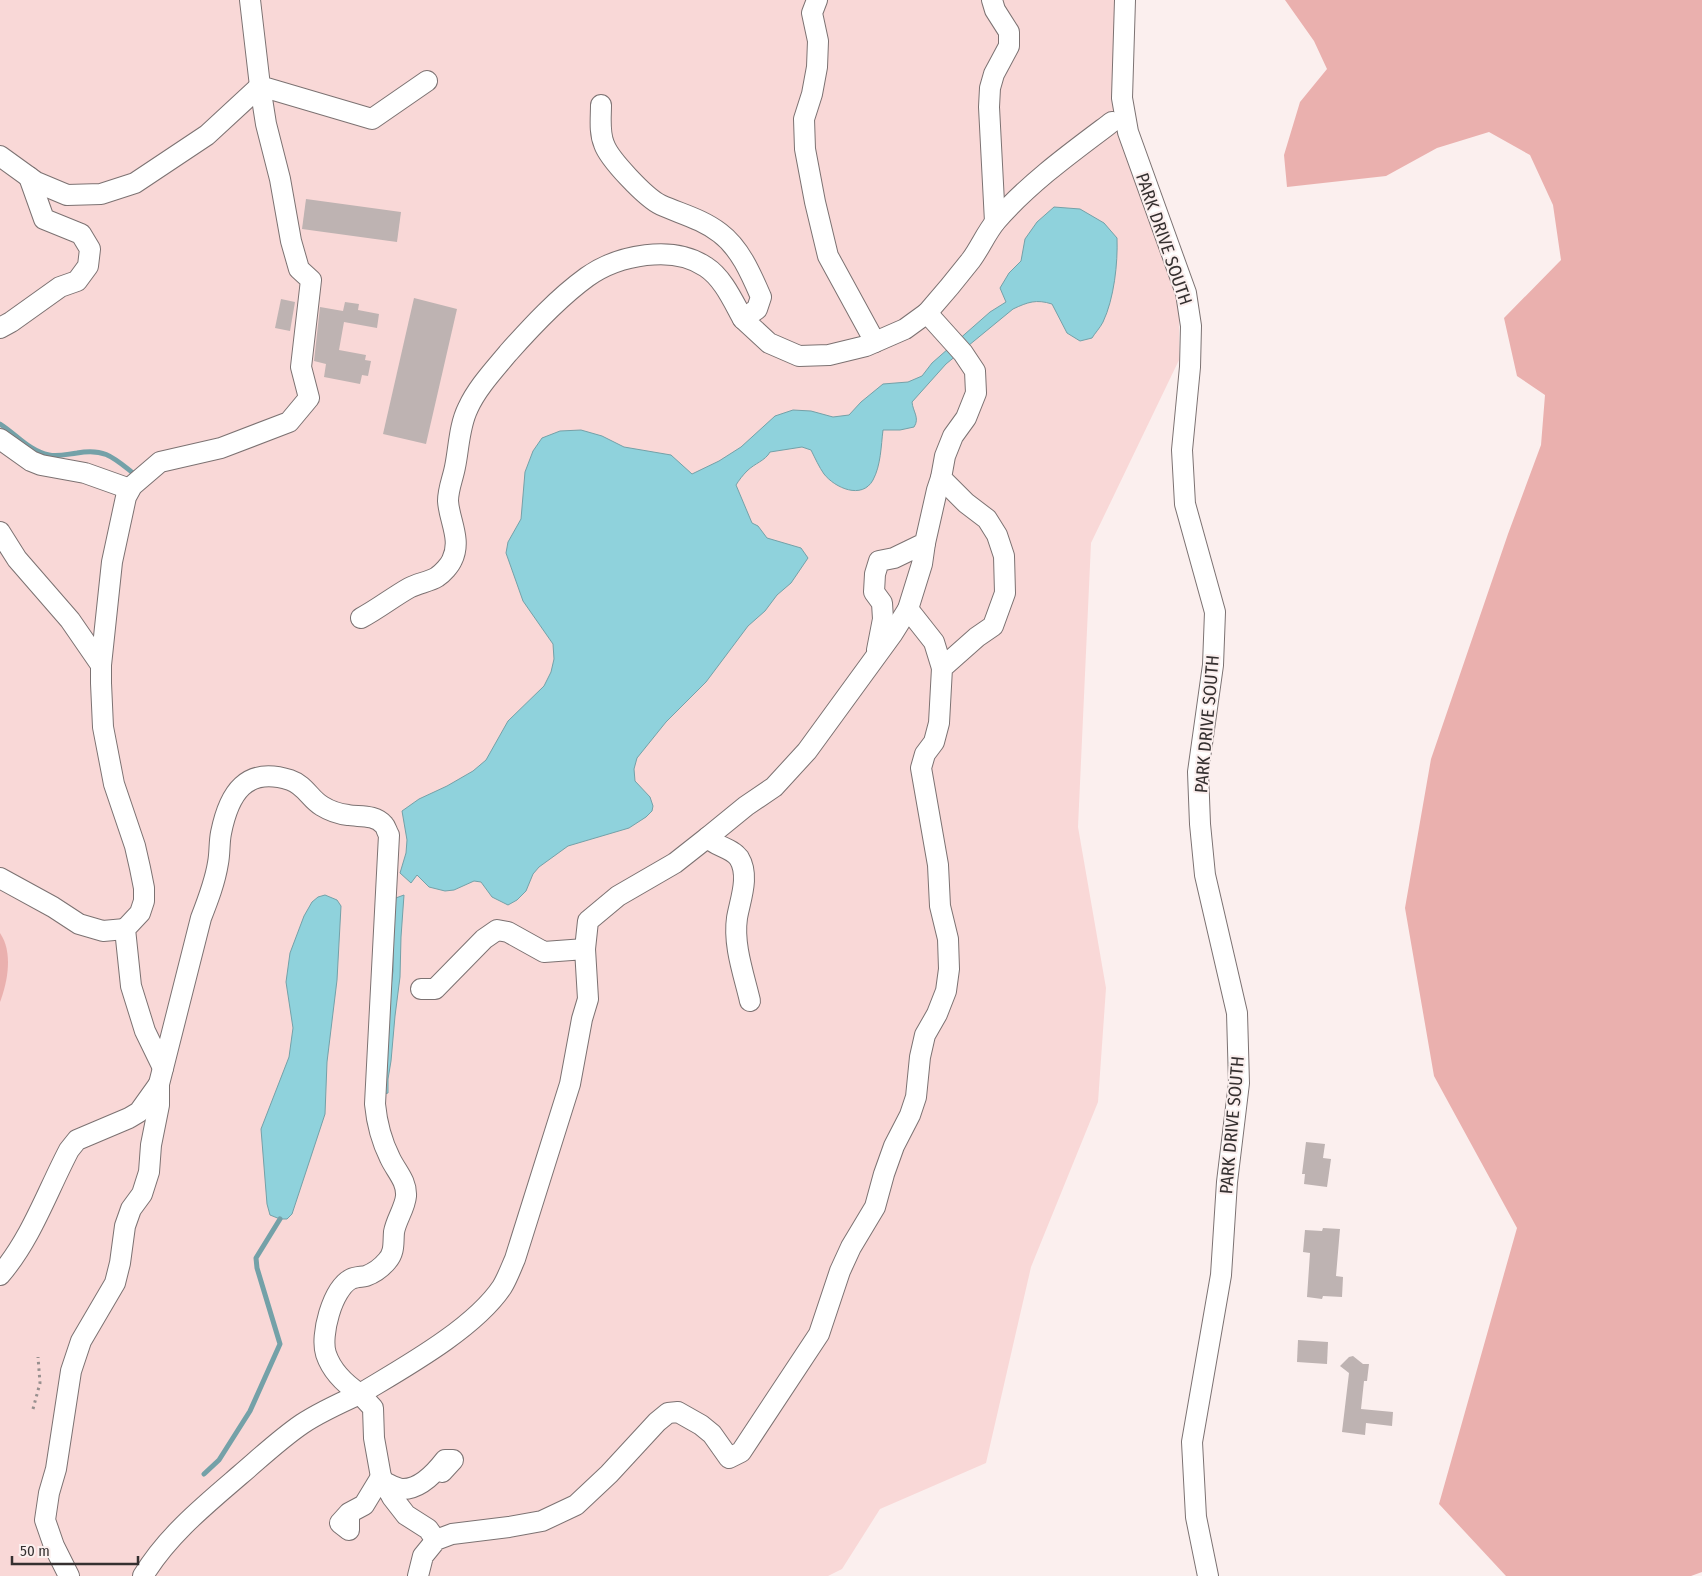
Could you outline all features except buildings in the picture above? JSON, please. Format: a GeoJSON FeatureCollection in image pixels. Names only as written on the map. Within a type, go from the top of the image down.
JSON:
{"type":"FeatureCollection","features":[{"type":"Feature","properties":{"kind":"street"},"geometry":{"type":"LineString","coordinates":[[0,878],[80,924],[103,931],[124,929],[140,913],[144,901],[144,888],[135,846],[114,784],[101,706],[101,665],[112,562],[126,497],[130,489],[160,462],[221,448],[289,422],[309,398],[301,367],[311,280],[300,269],[291,242],[280,179],[266,124],[250,0]]}},
{"type":"Feature","properties":{"kind":"street"},"geometry":{"type":"LineString","coordinates":[[816,0],[812,13],[818,41],[818,68],[804,120],[804,149],[828,256],[876,342]]}},
{"type":"Feature","properties":{"kind":"street"},"geometry":{"type":"LineString","coordinates":[[992,0],[995,10],[1009,32],[1009,46],[994,74],[990,88],[989,107],[995,222]]}},
{"type":"Feature","properties":{"kind":"street","name":"PARK DRIVE SOUTH"},"geometry":{"type":"LineString","coordinates":[[1125,0],[1122,98],[1128,132],[1186,293],[1191,326],[1190,367],[1182,450],[1185,504],[1215,612],[1213,665],[1198,772],[1200,824],[1205,875],[1237,1013],[1239,1083],[1227,1182],[1221,1275],[1192,1442],[1196,1517],[1208,1576]]}},
{"type":"Feature","properties":{"kind":"street"},"geometry":{"type":"LineString","coordinates":[[260,86],[372,119],[427,81]]}},
{"type":"Feature","properties":{"kind":"street"},"geometry":{"type":"LineString","coordinates":[[0,156],[36,182],[67,195],[101,194],[135,183],[207,135],[260,86]]}},
{"type":"Feature","properties":{"kind":"street"},"geometry":{"type":"LineString","coordinates":[[601,105],[602,136],[606,149],[636,184],[652,200],[707,224],[721,234],[738,252],[761,297],[757,309],[743,319]]}},
{"type":"Feature","properties":{"kind":"street"},"geometry":{"type":"LineString","coordinates":[[361,618],[408,589],[439,576],[452,561],[456,541],[455,526],[448,501],[449,487],[467,410],[483,385],[525,334],[563,296],[589,276],[610,265],[638,257],[667,254],[690,259],[707,268],[713,274],[731,296],[743,319],[769,343],[799,356],[829,355],[876,342],[905,329],[927,313],[972,258],[995,222],[1048,172],[1112,122]]}},
{"type":"Feature","properties":{"kind":"street"},"geometry":{"type":"LineString","coordinates":[[0,328],[60,287],[77,281],[88,266],[90,249],[81,234],[44,219],[28,177]]}},
{"type":"Feature","properties":{"kind":"street"},"geometry":{"type":"LineString","coordinates":[[143,1576],[164,1546],[212,1500],[301,1425],[330,1407],[360,1394],[416,1359],[481,1313],[502,1286],[515,1259],[570,1084],[582,1019],[588,999],[586,949],[588,921],[618,896],[675,863],[746,806],[774,787],[807,751],[876,657],[908,609],[922,564],[945,456],[952,436],[966,418],[976,393],[974,371],[957,347],[927,313]]}},
{"type":"Feature","properties":{"kind":"street"},"geometry":{"type":"LineString","coordinates":[[0,438],[31,461],[41,465],[85,473],[130,489]]}},
{"type":"Feature","properties":{"kind":"street"},"geometry":{"type":"LineString","coordinates":[[941,478],[966,503],[987,519],[997,535],[1004,556],[1005,593],[993,626],[960,651],[942,668]]}},
{"type":"Feature","properties":{"kind":"street"},"geometry":{"type":"LineString","coordinates":[[0,532],[17,559],[70,620],[101,665]]}},
{"type":"Feature","properties":{"kind":"street"},"geometry":{"type":"LineString","coordinates":[[876,657],[883,619],[882,603],[874,592],[875,574],[879,561],[894,558],[926,543]]}},
{"type":"Feature","properties":{"kind":"street"},"geometry":{"type":"LineString","coordinates":[[418,1576],[423,1556],[436,1540],[452,1534],[542,1521],[576,1505],[668,1413],[678,1412],[701,1425],[712,1434],[729,1458],[741,1452],[819,1334],[840,1271],[851,1247],[875,1206],[894,1146],[910,1115],[916,1097],[920,1057],[925,1035],[937,1014],[946,992],[949,969],[948,939],[940,906],[938,865],[921,768],[925,754],[934,742],[939,723],[942,668],[934,642],[908,609]]}},
{"type":"Feature","properties":{"kind":"street"},"geometry":{"type":"LineString","coordinates":[[69,1576],[54,1546],[45,1520],[49,1493],[56,1468],[71,1371],[81,1341],[115,1283],[125,1226],[131,1209],[142,1194],[148,1172],[159,1105],[161,1076],[201,918],[211,893],[219,862],[221,833],[228,808],[240,787],[254,777],[271,776],[290,780],[303,787],[319,804],[330,811],[373,818],[383,824],[389,835],[375,1104],[376,1124],[391,1161],[406,1188],[406,1198],[394,1232],[394,1247],[389,1259],[378,1270],[367,1276],[351,1279],[339,1290],[331,1308],[325,1330],[325,1354],[336,1374],[347,1386],[360,1394],[373,1408],[374,1438],[383,1480],[392,1497],[406,1515],[428,1529],[436,1540]]}},
{"type":"Feature","properties":{"kind":"street"},"geometry":{"type":"LineString","coordinates":[[708,836],[711,842],[728,848],[739,858],[744,876],[737,920],[738,946],[750,1001]]}},
{"type":"Feature","properties":{"kind":"street"},"geometry":{"type":"LineString","coordinates":[[124,929],[130,986],[161,1076]]}},
{"type":"Feature","properties":{"kind":"street"},"geometry":{"type":"LineString","coordinates":[[420,989],[434,989],[484,939],[497,930],[508,932],[544,952],[586,949]]}},
{"type":"Feature","properties":{"kind":"street"},"geometry":{"type":"LineString","coordinates":[[0,1275],[10,1263],[30,1231],[69,1150],[77,1140],[130,1118],[139,1112],[161,1076]]}},
{"type":"Feature","properties":{"kind":"street"},"geometry":{"type":"LineString","coordinates":[[383,1480],[403,1489],[422,1483],[436,1472],[445,1460],[454,1460],[442,1472]]}},
{"type":"Feature","properties":{"kind":"street"},"geometry":{"type":"LineString","coordinates":[[349,1513],[364,1505],[383,1480]]}},
{"type":"Feature","properties":{"kind":"path"},"geometry":{"type":"LineString","coordinates":[[34,1409],[40,1382],[38,1357]]}},
{"type":"Feature","properties":{"kind":"shaded area"},"geometry":{"type":"Polygon","coordinates":[[[0,0],[1119,0],[1114,108],[1179,291],[1179,360],[1091,543],[1078,827],[1106,988],[1098,1102],[1031,1267],[986,1463],[880,1509],[842,1569],[828,1576],[0,1576],[0,0]]]}},
{"type":"Feature","properties":{"kind":"shaded area"},"geometry":{"type":"Polygon","coordinates":[[[1285,0],[1702,0],[1702,1572],[1691,1576],[1506,1576],[1439,1504],[1517,1228],[1434,1076],[1405,908],[1431,759],[1508,534],[1541,445],[1545,395],[1517,376],[1504,318],[1561,260],[1553,205],[1530,155],[1489,132],[1437,148],[1386,176],[1287,187],[1284,155],[1300,102],[1327,69],[1314,41],[1285,0]]]}},
{"type":"Feature","properties":{"kind":"shaded area"},"geometry":{"type":"Polygon","coordinates":[[[0,933],[7,949],[8,967],[0,1002],[0,933]]]}},
{"type":"Feature","properties":{"kind":"water"},"geometry":{"type":"Polygon","coordinates":[[[1054,207],[1080,209],[1104,223],[1117,238],[1113,292],[1103,322],[1092,338],[1080,341],[1067,333],[1052,304],[1032,302],[1013,309],[946,364],[912,402],[916,418],[914,427],[900,430],[883,430],[878,468],[868,486],[856,491],[835,484],[824,474],[811,450],[802,447],[770,452],[747,471],[737,483],[736,485],[752,523],[758,526],[767,538],[801,548],[808,558],[791,583],[748,626],[706,682],[666,722],[637,758],[634,769],[635,781],[650,797],[653,806],[652,811],[629,828],[568,846],[539,867],[533,874],[526,891],[517,900],[508,905],[492,897],[481,882],[474,881],[454,890],[445,891],[429,887],[417,875],[411,883],[400,873],[406,853],[407,840],[402,811],[419,799],[473,771],[486,760],[508,721],[544,686],[551,672],[554,659],[553,644],[523,601],[506,553],[508,542],[521,519],[525,472],[533,451],[542,438],[560,431],[581,430],[602,436],[624,447],[671,455],[692,474],[719,461],[741,447],[775,416],[793,410],[811,411],[833,417],[849,415],[861,402],[883,384],[908,382],[922,376],[932,363],[990,312],[1006,302],[1000,288],[1009,273],[1021,261],[1025,239],[1037,222],[1054,207]]]}},
{"type":"Feature","properties":{"kind":"water"},"geometry":{"type":"Polygon","coordinates":[[[325,895],[337,900],[341,906],[337,980],[327,1062],[325,1114],[292,1214],[287,1219],[280,1219],[270,1215],[267,1204],[261,1129],[289,1057],[293,1028],[286,982],[290,953],[304,916],[312,902],[318,897],[325,895]]]}},
{"type":"Feature","properties":{"kind":"water"},"geometry":{"type":"Polygon","coordinates":[[[404,895],[400,977],[388,1093],[384,1094],[387,1017],[393,971],[393,899],[404,895]]]}},
{"type":"Feature","properties":{"kind":"waterway"},"geometry":{"type":"LineString","coordinates":[[0,424],[29,446],[42,453],[56,456],[86,452],[101,453],[114,458],[133,473]]}},
{"type":"Feature","properties":{"kind":"waterway"},"geometry":{"type":"LineString","coordinates":[[204,1474],[219,1460],[250,1411],[280,1344],[257,1268],[256,1258],[280,1219]]}}]}
